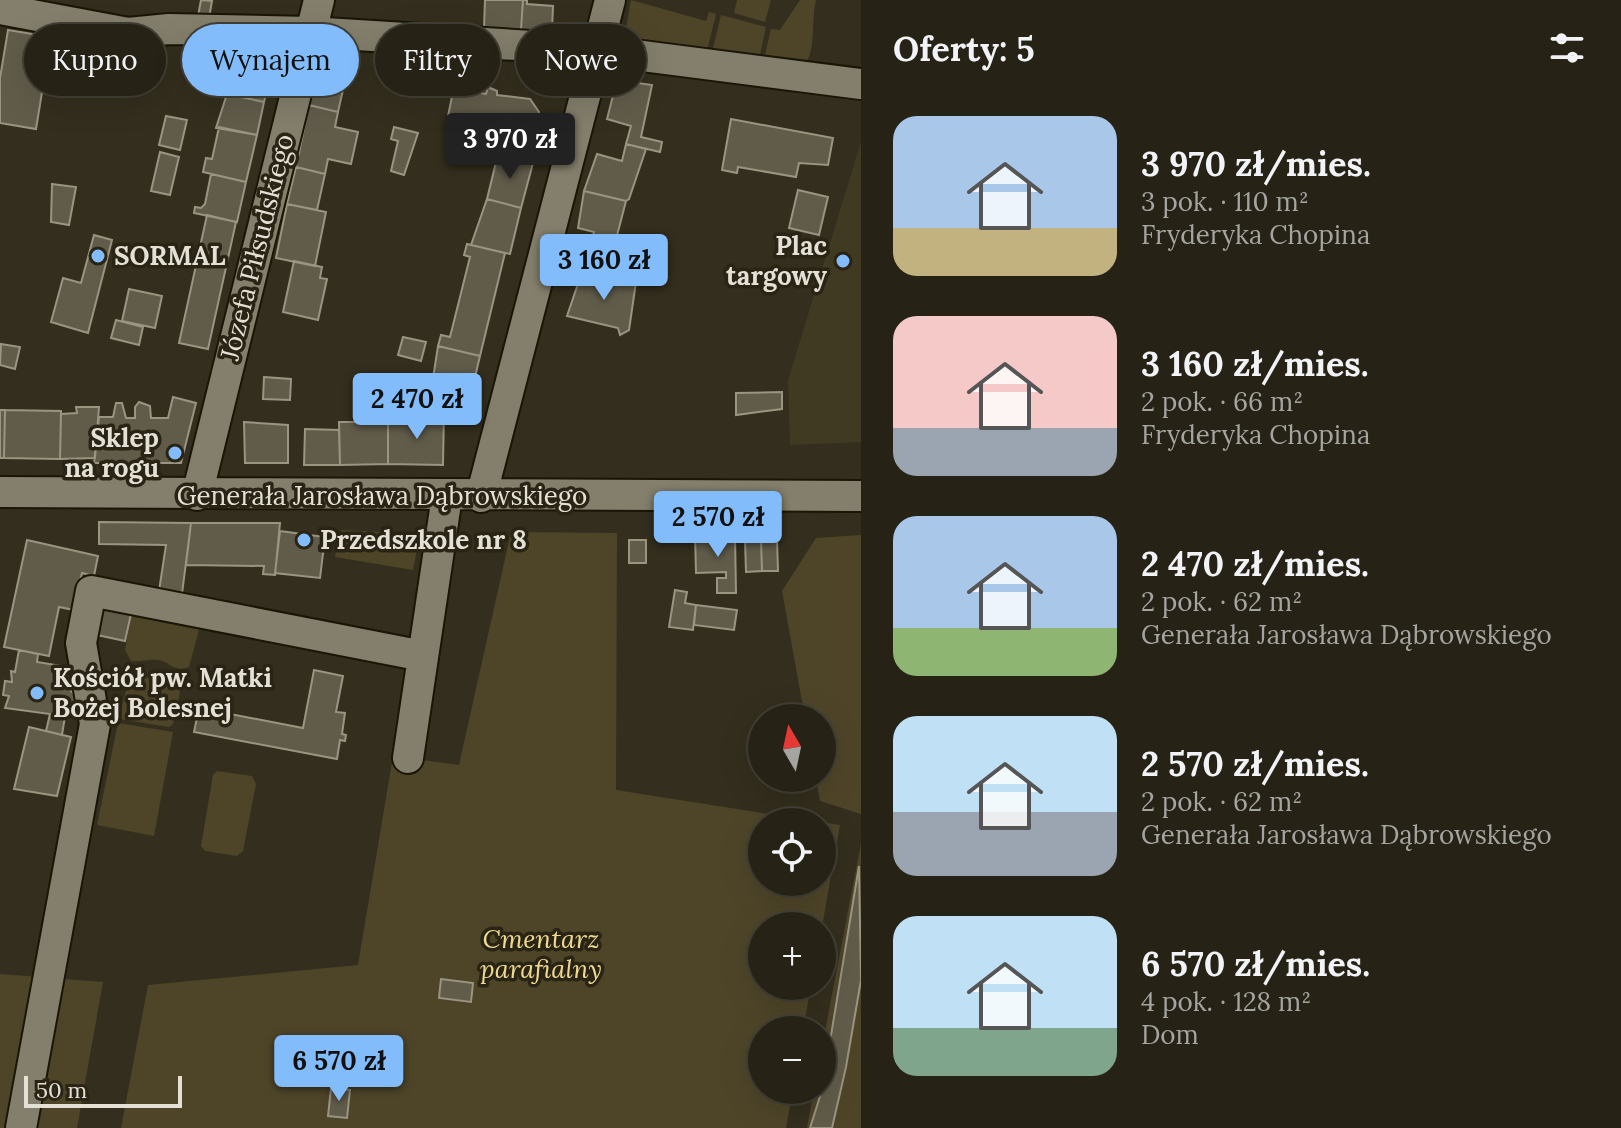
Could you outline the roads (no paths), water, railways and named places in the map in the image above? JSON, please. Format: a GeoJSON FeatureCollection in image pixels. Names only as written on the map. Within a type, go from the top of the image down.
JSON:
{"type":"FeatureCollection","features":[{"type":"Feature","properties":{"kind":"street","name":"Józefa Piłsudskiego"},"geometry":{"type":"LineString","coordinates":[[312,24],[319,0]]}},
{"type":"Feature","properties":{"kind":"street"},"geometry":{"type":"LineString","coordinates":[[603,24],[610,0]]}},
{"type":"Feature","properties":{"kind":"street"},"geometry":{"type":"LineString","coordinates":[[0,9],[128,33],[182,29]]}},
{"type":"Feature","properties":{"kind":"street"},"geometry":{"type":"LineString","coordinates":[[359,35],[516,45]]}},
{"type":"Feature","properties":{"kind":"street"},"geometry":{"type":"LineString","coordinates":[[646,56],[861,84]]}},
{"type":"Feature","properties":{"kind":"street","name":"Józefa Piłsudskiego"},"geometry":{"type":"LineString","coordinates":[[197,495],[294,96]]}},
{"type":"Feature","properties":{"kind":"street"},"geometry":{"type":"LineString","coordinates":[[481,497],[584,96]]}},
{"type":"Feature","properties":{"kind":"street","name":"Generała Jarosława Dąbrowskiego"},"geometry":{"type":"LineString","coordinates":[[0,492],[481,497],[861,496]]}},
{"type":"Feature","properties":{"kind":"street"},"geometry":{"type":"LineString","coordinates":[[408,758],[447,496]]}},
{"type":"Feature","properties":{"kind":"street"},"geometry":{"type":"LineString","coordinates":[[21,1128],[95,724],[81,643],[91,591],[423,656]]}},
{"type":"Feature","properties":{"kind":"place","name":"SORMAL"},"geometry":{"type":"Point","coordinates":[98,256]}},
{"type":"Feature","properties":{"kind":"place","name":"Plac targowy"},"geometry":{"type":"Point","coordinates":[843,261]}},
{"type":"Feature","properties":{"kind":"place","name":"Sklep na rogu"},"geometry":{"type":"Point","coordinates":[175,453]}},
{"type":"Feature","properties":{"kind":"place","name":"Przedszkole nr 8"},"geometry":{"type":"Point","coordinates":[304,540]}},
{"type":"Feature","properties":{"kind":"place","name":"Kościół pw. Matki Bożej Bolesnej"},"geometry":{"type":"Point","coordinates":[37,693]}},
{"type":"Feature","properties":{"kind":"park label","name":"Cmentarz parafialny"},"geometry":{"type":"Point","coordinates":[541,954]}}]}
